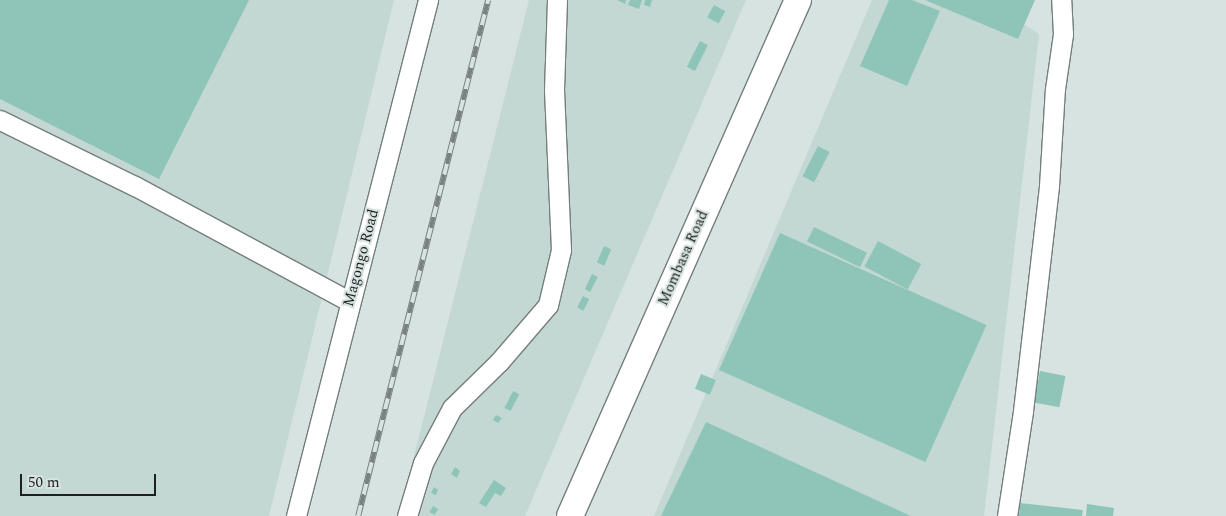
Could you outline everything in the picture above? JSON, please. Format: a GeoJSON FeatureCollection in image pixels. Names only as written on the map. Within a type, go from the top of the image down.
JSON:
{"type":"FeatureCollection","features":[{"type":"Feature","properties":{"kind":"highway","name":"Mombasa Road"},"geometry":{"type":"LineString","coordinates":[[570,516],[798,0]]}},
{"type":"Feature","properties":{"kind":"street","name":"Magongo Road"},"geometry":{"type":"LineString","coordinates":[[296,516],[349,301],[428,0]]}},
{"type":"Feature","properties":{"kind":"street"},"geometry":{"type":"LineString","coordinates":[[407,516],[423,463],[452,408],[498,362],[548,305],[561,250],[554,90],[557,0]]}},
{"type":"Feature","properties":{"kind":"street"},"geometry":{"type":"LineString","coordinates":[[1007,516],[1023,411],[1048,186],[1055,89],[1063,34],[1061,0]]}},
{"type":"Feature","properties":{"kind":"street"},"geometry":{"type":"LineString","coordinates":[[0,120],[135,186],[349,301]]}},
{"type":"Feature","properties":{"kind":"shaded area"},"geometry":{"type":"Polygon","coordinates":[[[0,0],[394,0],[269,516],[0,516],[0,0]]]}},
{"type":"Feature","properties":{"kind":"shaded area"},"geometry":{"type":"Polygon","coordinates":[[[529,0],[746,0],[525,516],[399,516],[529,0]]]}},
{"type":"Feature","properties":{"kind":"shaded area"},"geometry":{"type":"Polygon","coordinates":[[[872,0],[987,0],[1039,34],[984,516],[654,516],[872,0]]]}},
{"type":"Feature","properties":{"kind":"building"},"geometry":{"type":"Polygon","coordinates":[[[0,0],[249,0],[159,179],[0,99],[0,0]]]}},
{"type":"Feature","properties":{"kind":"building"},"geometry":{"type":"Polygon","coordinates":[[[617,0],[626,0],[625,4],[617,0]]]}},
{"type":"Feature","properties":{"kind":"building"},"geometry":{"type":"Polygon","coordinates":[[[630,0],[642,0],[639,9],[628,5],[630,0]]]}},
{"type":"Feature","properties":{"kind":"building"},"geometry":{"type":"Polygon","coordinates":[[[645,0],[652,0],[650,7],[644,5],[645,0]]]}},
{"type":"Feature","properties":{"kind":"building"},"geometry":{"type":"Polygon","coordinates":[[[889,0],[912,0],[940,11],[907,86],[860,66],[889,0]]]}},
{"type":"Feature","properties":{"kind":"building"},"geometry":{"type":"Polygon","coordinates":[[[925,0],[1035,0],[1018,39],[925,0]]]}},
{"type":"Feature","properties":{"kind":"building"},"geometry":{"type":"Polygon","coordinates":[[[714,5],[725,11],[719,24],[707,17],[714,5]]]}},
{"type":"Feature","properties":{"kind":"building"},"geometry":{"type":"Polygon","coordinates":[[[700,41],[708,45],[695,71],[687,67],[700,41]]]}},
{"type":"Feature","properties":{"kind":"building"},"geometry":{"type":"Polygon","coordinates":[[[818,146],[830,152],[814,182],[803,176],[818,146]]]}},
{"type":"Feature","properties":{"kind":"building"},"geometry":{"type":"Polygon","coordinates":[[[814,227],[867,253],[860,267],[807,241],[814,227]]]}},
{"type":"Feature","properties":{"kind":"building"},"geometry":{"type":"Polygon","coordinates":[[[780,233],[986,325],[925,462],[719,370],[780,233]]]}},
{"type":"Feature","properties":{"kind":"building"},"geometry":{"type":"Polygon","coordinates":[[[878,241],[921,264],[908,290],[864,267],[878,241]]]}},
{"type":"Feature","properties":{"kind":"building"},"geometry":{"type":"Polygon","coordinates":[[[604,246],[611,249],[604,266],[597,263],[604,246]]]}},
{"type":"Feature","properties":{"kind":"building"},"geometry":{"type":"Polygon","coordinates":[[[592,274],[598,277],[590,292],[585,289],[592,274]]]}},
{"type":"Feature","properties":{"kind":"building"},"geometry":{"type":"Polygon","coordinates":[[[583,296],[589,299],[583,311],[577,308],[583,296]]]}},
{"type":"Feature","properties":{"kind":"building"},"geometry":{"type":"Polygon","coordinates":[[[1040,371],[1066,376],[1059,407],[1034,402],[1040,371]]]}},
{"type":"Feature","properties":{"kind":"building"},"geometry":{"type":"Polygon","coordinates":[[[701,374],[716,380],[710,395],[695,389],[701,374]]]}},
{"type":"Feature","properties":{"kind":"building"},"geometry":{"type":"Polygon","coordinates":[[[513,391],[519,394],[511,411],[504,408],[513,391]]]}},
{"type":"Feature","properties":{"kind":"building"},"geometry":{"type":"Polygon","coordinates":[[[496,415],[502,418],[498,423],[493,420],[496,415]]]}},
{"type":"Feature","properties":{"kind":"building"},"geometry":{"type":"Polygon","coordinates":[[[706,422],[911,516],[661,516],[706,422]]]}},
{"type":"Feature","properties":{"kind":"building"},"geometry":{"type":"Polygon","coordinates":[[[455,467],[460,471],[457,478],[451,474],[455,467]]]}},
{"type":"Feature","properties":{"kind":"building"},"geometry":{"type":"Polygon","coordinates":[[[494,480],[506,488],[501,496],[495,493],[486,507],[479,503],[494,480]]]}},
{"type":"Feature","properties":{"kind":"building"},"geometry":{"type":"Polygon","coordinates":[[[434,487],[438,490],[436,495],[431,493],[434,487]]]}},
{"type":"Feature","properties":{"kind":"building"},"geometry":{"type":"Polygon","coordinates":[[[1020,503],[1083,510],[1082,516],[1019,516],[1020,503]]]}},
{"type":"Feature","properties":{"kind":"building"},"geometry":{"type":"Polygon","coordinates":[[[1087,504],[1114,508],[1113,516],[1086,516],[1087,504]]]}},
{"type":"Feature","properties":{"kind":"building"},"geometry":{"type":"Polygon","coordinates":[[[433,506],[438,509],[435,515],[429,512],[433,506]]]}},
{"type":"Feature","properties":{"kind":"railway"},"geometry":{"type":"LineString","coordinates":[[358,516],[488,0]]}}]}
